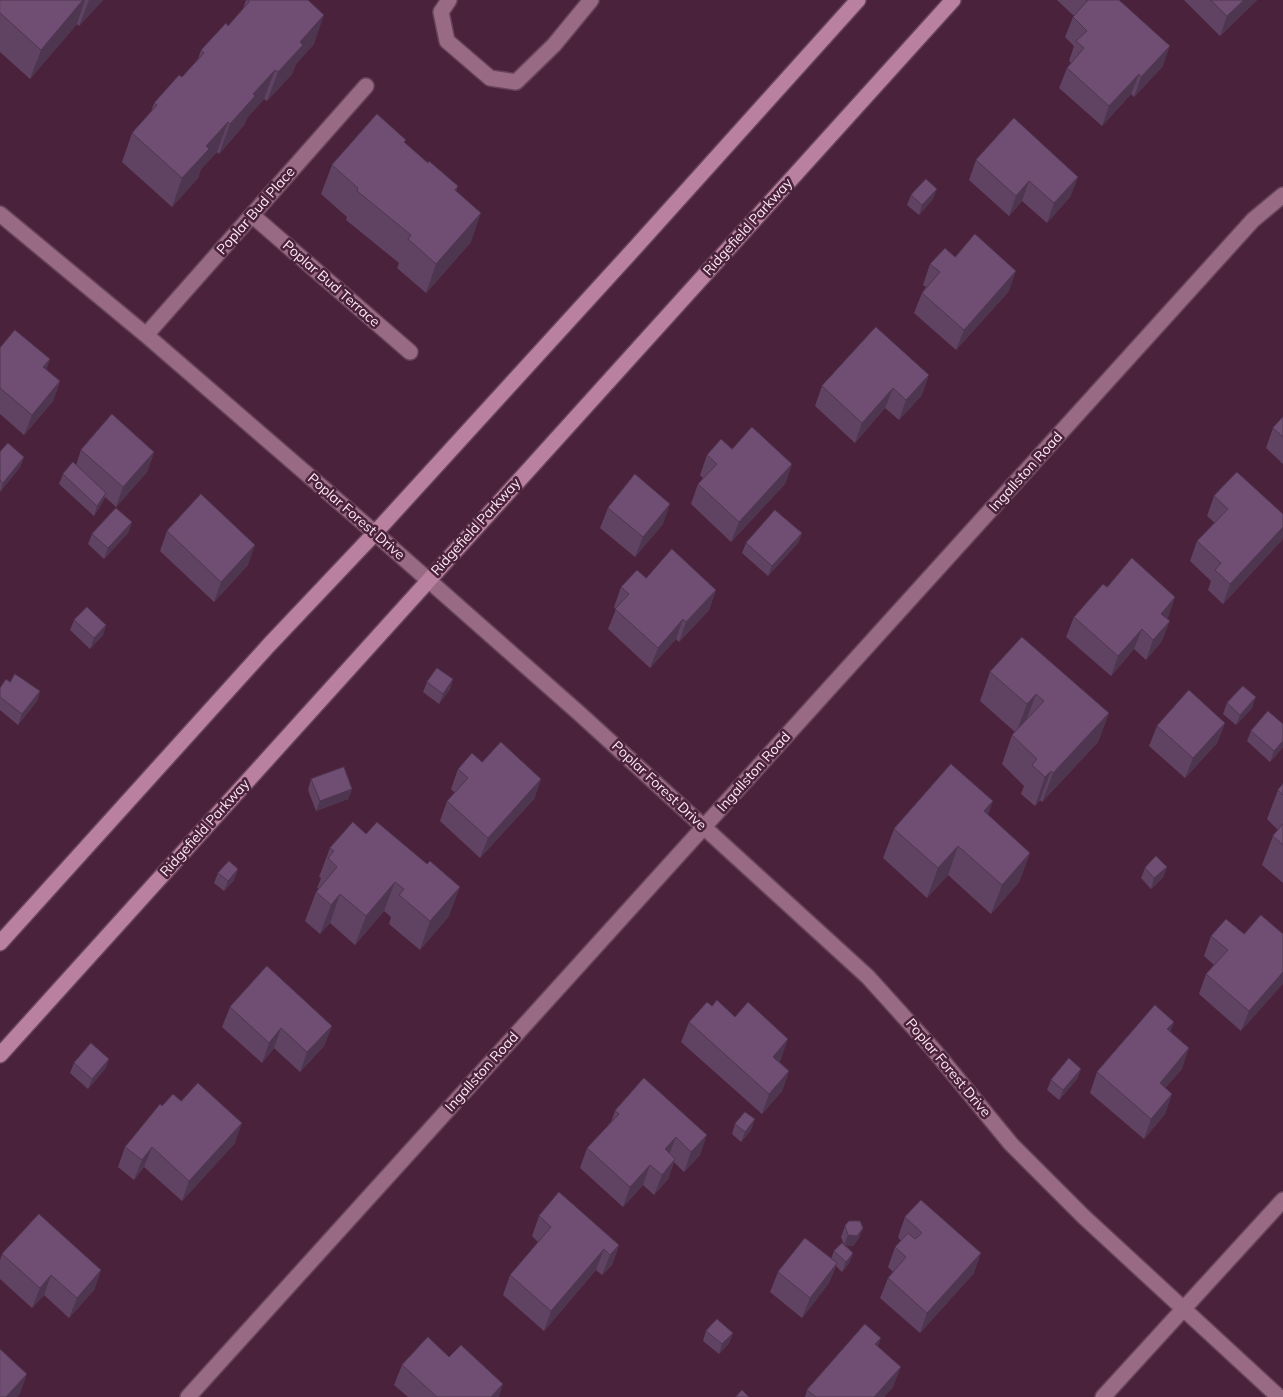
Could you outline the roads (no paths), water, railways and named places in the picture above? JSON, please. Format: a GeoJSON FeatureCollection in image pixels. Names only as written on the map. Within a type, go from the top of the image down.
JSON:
{"type":"FeatureCollection","features":[{"type":"Feature","properties":{"kind":"main road","name":"Ridgefield Parkway"},"geometry":{"type":"LineString","coordinates":[[0,1055],[953,0]]}},
{"type":"Feature","properties":{"kind":"main road"},"geometry":{"type":"LineString","coordinates":[[0,943],[269,645],[375,533],[634,249],[855,1]]}},
{"type":"Feature","properties":{"kind":"street"},"geometry":{"type":"LineString","coordinates":[[449,0],[441,12],[448,41],[490,78],[516,82],[554,45],[591,0]]}},
{"type":"Feature","properties":{"kind":"street","name":"Poplar Bud Place"},"geometry":{"type":"LineString","coordinates":[[146,335],[366,86]]}},
{"type":"Feature","properties":{"kind":"street","name":"Ingallston Road"},"geometry":{"type":"LineString","coordinates":[[188,1397],[1253,220],[1283,195]]}},
{"type":"Feature","properties":{"kind":"street","name":"Poplar Forest Drive"},"geometry":{"type":"LineString","coordinates":[[0,214],[146,335],[375,533],[580,714],[868,977],[933,1048],[1011,1144],[1084,1218],[1279,1397]]}},
{"type":"Feature","properties":{"kind":"street","name":"Poplar Bud Terrace"},"geometry":{"type":"LineString","coordinates":[[252,216],[410,352]]}},
{"type":"Feature","properties":{"kind":"street"},"geometry":{"type":"LineString","coordinates":[[1103,1397],[1283,1200]]}}]}
